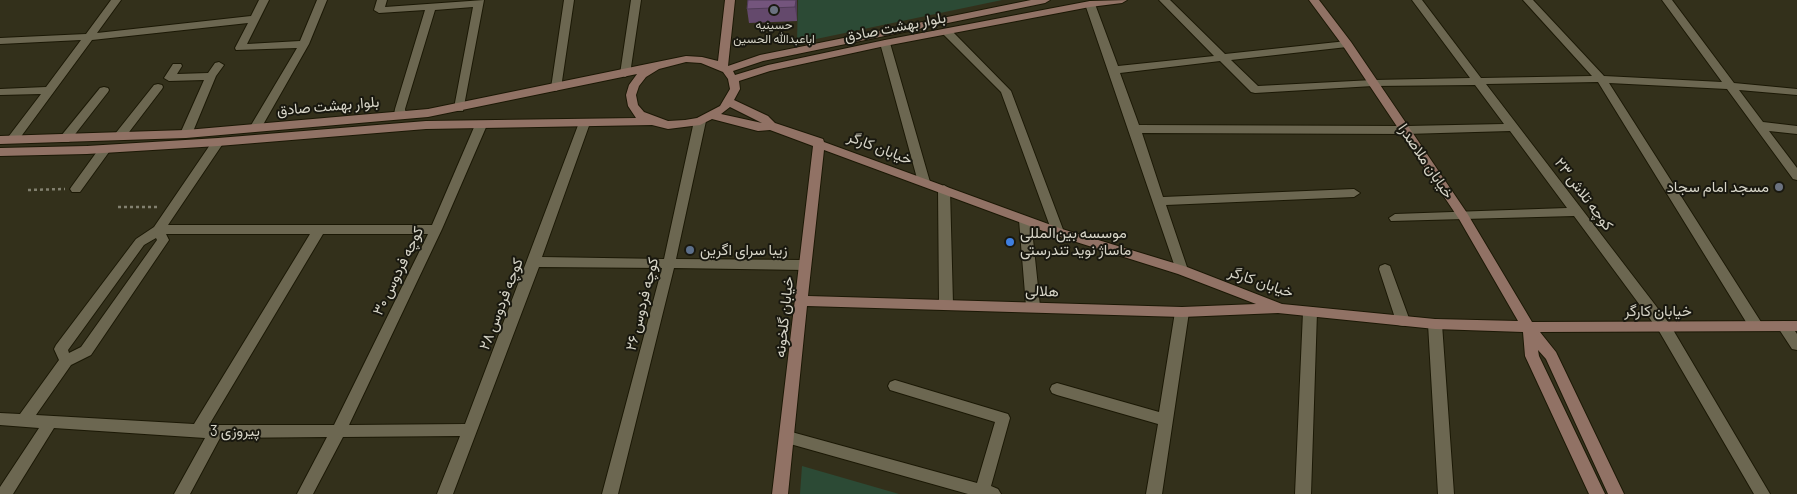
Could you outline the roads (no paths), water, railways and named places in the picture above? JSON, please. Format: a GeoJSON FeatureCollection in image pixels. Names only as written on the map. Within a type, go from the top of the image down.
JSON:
{"type":"FeatureCollection","features":[{"type":"Feature","properties":{"kind":"street"},"geometry":{"type":"LineString","coordinates":[[13,139],[116,0]]}},
{"type":"Feature","properties":{"kind":"street"},"geometry":{"type":"LineString","coordinates":[[264,0],[240,48],[304,44]]}},
{"type":"Feature","properties":{"kind":"street"},"geometry":{"type":"LineString","coordinates":[[256,127],[304,44],[322,0]]}},
{"type":"Feature","properties":{"kind":"street"},"geometry":{"type":"LineString","coordinates":[[382,0],[378,10],[431,8],[479,2],[459,108],[453,125]]}},
{"type":"Feature","properties":{"kind":"street"},"geometry":{"type":"LineString","coordinates":[[556,88],[569,0]]}},
{"type":"Feature","properties":{"kind":"street"},"geometry":{"type":"LineString","coordinates":[[625,74],[636,0]]}},
{"type":"Feature","properties":{"kind":"street"},"geometry":{"type":"LineString","coordinates":[[728,72],[702,60],[686,59],[655,67],[642,75],[634,85],[630,96],[632,106],[640,115],[652,122],[668,125],[700,121],[713,116],[728,102],[735,89],[728,72],[730,0]]}},
{"type":"Feature","properties":{"kind":"street","name":"بلوار بهشت صادق"},"geometry":{"type":"LineString","coordinates":[[728,72],[760,58],[1045,0]]}},
{"type":"Feature","properties":{"kind":"street","name":"بلوار بهشت صادق"},"geometry":{"type":"LineString","coordinates":[[728,72],[768,68],[885,43],[1090,4],[1122,0]]}},
{"type":"Feature","properties":{"kind":"street"},"geometry":{"type":"LineString","coordinates":[[1164,0],[1255,90],[1373,83],[1601,78],[1797,92]]}},
{"type":"Feature","properties":{"kind":"street","name":"خیابان ملاصدرا"},"geometry":{"type":"LineString","coordinates":[[1314,0],[1347,44],[1406,130],[1463,216],[1528,327],[1551,356],[1616,494]]}},
{"type":"Feature","properties":{"kind":"street","name":"کوچه تلاش ۲۳"},"geometry":{"type":"LineString","coordinates":[[1417,0],[1664,327],[1762,494]]}},
{"type":"Feature","properties":{"kind":"street"},"geometry":{"type":"LineString","coordinates":[[1528,0],[1601,78],[1756,326]]}},
{"type":"Feature","properties":{"kind":"street"},"geometry":{"type":"LineString","coordinates":[[1667,0],[1762,126],[1797,176]]}},
{"type":"Feature","properties":{"kind":"street"},"geometry":{"type":"LineString","coordinates":[[1090,4],[1160,201],[1182,270]]}},
{"type":"Feature","properties":{"kind":"street"},"geometry":{"type":"LineString","coordinates":[[400,115],[400,109],[431,8]]}},
{"type":"Feature","properties":{"kind":"street"},"geometry":{"type":"LineString","coordinates":[[0,40],[89,37],[256,19]]}},
{"type":"Feature","properties":{"kind":"street"},"geometry":{"type":"LineString","coordinates":[[948,32],[1006,91],[1058,232]]}},
{"type":"Feature","properties":{"kind":"street"},"geometry":{"type":"LineString","coordinates":[[885,43],[924,182]]}},
{"type":"Feature","properties":{"kind":"street"},"geometry":{"type":"LineString","coordinates":[[1114,70],[1347,44]]}},
{"type":"Feature","properties":{"kind":"street"},"geometry":{"type":"LineString","coordinates":[[186,134],[211,76],[219,65]]}},
{"type":"Feature","properties":{"kind":"street"},"geometry":{"type":"LineString","coordinates":[[177,66],[169,78],[211,76]]}},
{"type":"Feature","properties":{"kind":"street","name":"بلوار بهشت صادق"},"geometry":{"type":"LineString","coordinates":[[0,140],[186,134],[400,115],[459,108],[655,67]]}},
{"type":"Feature","properties":{"kind":"street"},"geometry":{"type":"LineString","coordinates":[[119,137],[158,87]]}},
{"type":"Feature","properties":{"kind":"street"},"geometry":{"type":"LineString","coordinates":[[0,92],[48,90]]}},
{"type":"Feature","properties":{"kind":"street"},"geometry":{"type":"LineString","coordinates":[[65,139],[104,90]]}},
{"type":"Feature","properties":{"kind":"street","name":"خیابان کارگر"},"geometry":{"type":"LineString","coordinates":[[728,102],[764,119],[771,126]]}},
{"type":"Feature","properties":{"kind":"street","name":"خیابان کارگر"},"geometry":{"type":"LineString","coordinates":[[713,116],[758,127],[771,126],[819,142],[1058,232],[1182,270],[1281,309],[1435,324],[1528,327],[1790,326]]}},
{"type":"Feature","properties":{"kind":"street","name":"کوچه فردوس ۲۶"},"geometry":{"type":"LineString","coordinates":[[610,494],[669,264],[700,121]]}},
{"type":"Feature","properties":{"kind":"street","name":"بلوار بهشت صادق"},"geometry":{"type":"LineString","coordinates":[[0,152],[105,149],[218,142],[403,126],[652,122]]}},
{"type":"Feature","properties":{"kind":"street","name":"کوچه فردوس ۲۸"},"geometry":{"type":"LineString","coordinates":[[445,494],[534,262],[584,123]]}},
{"type":"Feature","properties":{"kind":"street","name":"کوچه فردوس ۳۰"},"geometry":{"type":"LineString","coordinates":[[305,494],[339,430],[436,229],[482,125]]}},
{"type":"Feature","properties":{"kind":"street"},"geometry":{"type":"LineString","coordinates":[[1762,126],[1797,130]]}},
{"type":"Feature","properties":{"kind":"street"},"geometry":{"type":"LineString","coordinates":[[1135,129],[1406,130],[1514,127]]}},
{"type":"Feature","properties":{"kind":"street"},"geometry":{"type":"LineString","coordinates":[[66,361],[61,350],[140,242],[158,230],[218,142]]}},
{"type":"Feature","properties":{"kind":"street","name":"خیابان گلخونه"},"geometry":{"type":"LineString","coordinates":[[780,494],[788,437],[819,142]]}},
{"type":"Feature","properties":{"kind":"street"},"geometry":{"type":"LineString","coordinates":[[76,189],[105,149]]}},
{"type":"Feature","properties":{"kind":"street"},"geometry":{"type":"LineString","coordinates":[[944,189],[946,304]]}},
{"type":"Feature","properties":{"kind":"street"},"geometry":{"type":"LineString","coordinates":[[1160,201],[1354,193]]}},
{"type":"Feature","properties":{"kind":"street"},"geometry":{"type":"LineString","coordinates":[[1395,218],[1578,212]]}},
{"type":"Feature","properties":{"kind":"street"},"geometry":{"type":"LineString","coordinates":[[1025,220],[1032,306]]}},
{"type":"Feature","properties":{"kind":"street"},"geometry":{"type":"LineString","coordinates":[[158,230],[436,229]]}},
{"type":"Feature","properties":{"kind":"street"},"geometry":{"type":"LineString","coordinates":[[24,420],[66,361],[86,351],[163,240],[158,230]]}},
{"type":"Feature","properties":{"kind":"street"},"geometry":{"type":"LineString","coordinates":[[198,431],[319,230]]}},
{"type":"Feature","properties":{"kind":"street"},"geometry":{"type":"LineString","coordinates":[[534,262],[805,265]]}},
{"type":"Feature","properties":{"kind":"street"},"geometry":{"type":"LineString","coordinates":[[1385,269],[1404,321]]}},
{"type":"Feature","properties":{"kind":"street","name":"هلالی"},"geometry":{"type":"LineString","coordinates":[[802,301],[1032,306],[1182,312],[1281,309]]}},
{"type":"Feature","properties":{"kind":"street"},"geometry":{"type":"LineString","coordinates":[[1154,494],[1182,312]]}},
{"type":"Feature","properties":{"kind":"street"},"geometry":{"type":"LineString","coordinates":[[1303,494],[1310,312]]}},
{"type":"Feature","properties":{"kind":"street"},"geometry":{"type":"LineString","coordinates":[[1435,324],[1446,494]]}},
{"type":"Feature","properties":{"kind":"street"},"geometry":{"type":"LineString","coordinates":[[1790,326],[1797,345]]}},
{"type":"Feature","properties":{"kind":"street","name":"خیابان ملاصدرا"},"geometry":{"type":"LineString","coordinates":[[1528,327],[1532,356],[1597,494]]}},
{"type":"Feature","properties":{"kind":"street"},"geometry":{"type":"LineString","coordinates":[[788,437],[988,492],[1003,418],[895,386]]}},
{"type":"Feature","properties":{"kind":"street"},"geometry":{"type":"LineString","coordinates":[[1056,389],[1166,420]]}},
{"type":"Feature","properties":{"kind":"street","name":"پیروزی 3"},"geometry":{"type":"LineString","coordinates":[[0,420],[51,421],[216,432],[471,430]]}},
{"type":"Feature","properties":{"kind":"street"},"geometry":{"type":"LineString","coordinates":[[4,494],[51,421]]}},
{"type":"Feature","properties":{"kind":"street"},"geometry":{"type":"LineString","coordinates":[[182,494],[216,432]]}},
{"type":"Feature","properties":{"kind":"place","name":"حسینیه اباعبدالله الحسین"},"geometry":{"type":"Point","coordinates":[774,10]}},
{"type":"Feature","properties":{"kind":"place","name":"مسجد امام سجاد"},"geometry":{"type":"Point","coordinates":[1779,187]}},
{"type":"Feature","properties":{"kind":"place","name":"موسسه بین‌المللی ماساژ نوید تندرستی"},"geometry":{"type":"Point","coordinates":[1010,242]}},
{"type":"Feature","properties":{"kind":"place","name":"زیبا سرای اگرین"},"geometry":{"type":"Point","coordinates":[690,250]}}]}
